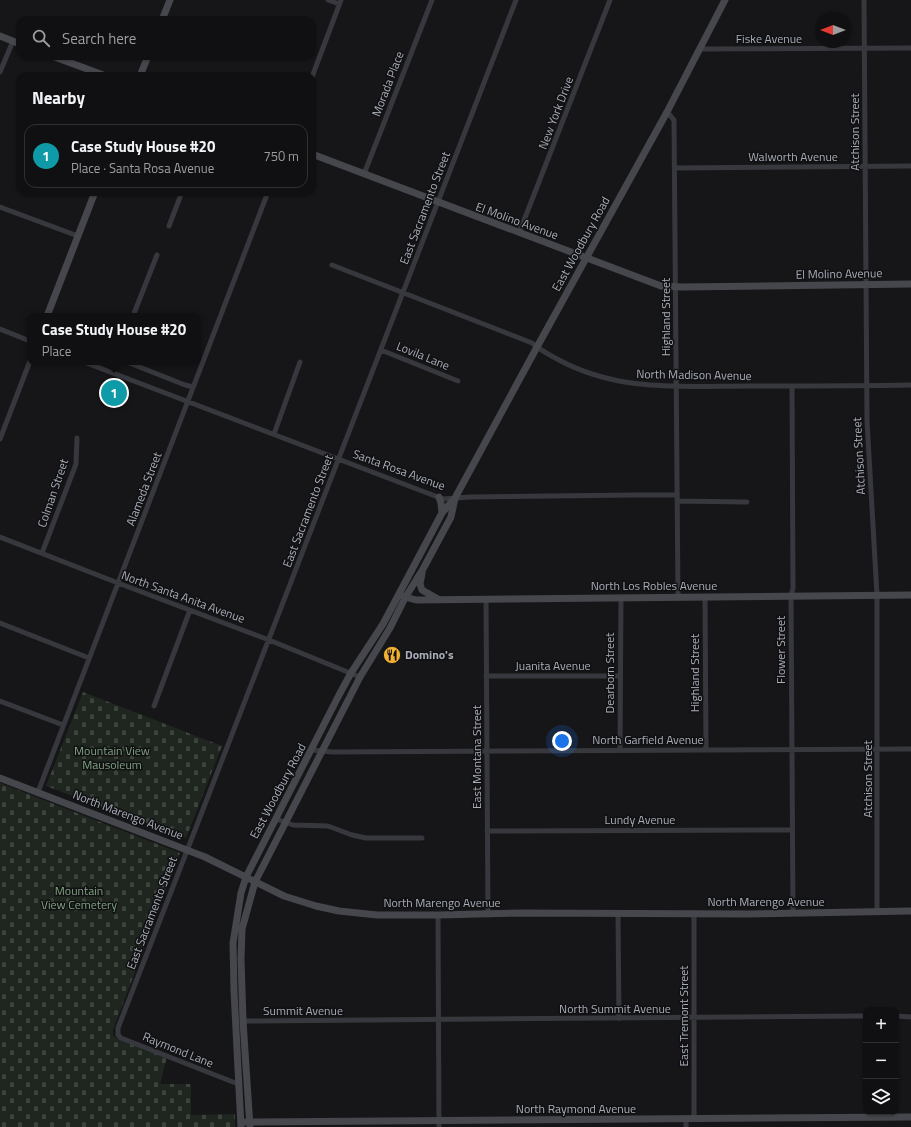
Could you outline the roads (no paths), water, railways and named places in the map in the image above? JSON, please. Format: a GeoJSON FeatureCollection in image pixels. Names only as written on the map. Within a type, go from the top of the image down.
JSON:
{"type":"FeatureCollection","features":[{"type":"Feature","properties":{"kind":"street"},"geometry":{"type":"LineString","coordinates":[[164,16],[170,0]]}},
{"type":"Feature","properties":{"kind":"street"},"geometry":{"type":"LineString","coordinates":[[314,72],[340,2],[328,0]]}},
{"type":"Feature","properties":{"kind":"street","name":"Morada Place"},"geometry":{"type":"LineString","coordinates":[[364,174],[432,0]]}},
{"type":"Feature","properties":{"kind":"street","name":"East Sacramento Street"},"geometry":{"type":"LineString","coordinates":[[118,1028],[516,0]]}},
{"type":"Feature","properties":{"kind":"street","name":"New York Drive"},"geometry":{"type":"LineString","coordinates":[[519,233],[610,0]]}},
{"type":"Feature","properties":{"kind":"street","name":"East Woodbury Road"},"geometry":{"type":"LineString","coordinates":[[250,1124],[243,1021],[241,959],[242,929],[255,882],[360,677],[390,628],[402,596],[442,513],[455,498],[667,112],[725,0]]}},
{"type":"Feature","properties":{"kind":"street","name":"Atchison Street"},"geometry":{"type":"LineString","coordinates":[[864,0],[867,386],[877,596],[877,911]]}},
{"type":"Feature","properties":{"kind":"street"},"geometry":{"type":"LineString","coordinates":[[0,36],[16,43]]}},
{"type":"Feature","properties":{"kind":"street"},"geometry":{"type":"LineString","coordinates":[[0,72],[16,45]]}},
{"type":"Feature","properties":{"kind":"street","name":"Fiske Avenue"},"geometry":{"type":"LineString","coordinates":[[699,50],[911,48]]}},
{"type":"Feature","properties":{"kind":"street"},"geometry":{"type":"LineString","coordinates":[[63,60],[95,72]]}},
{"type":"Feature","properties":{"kind":"street"},"geometry":{"type":"LineString","coordinates":[[142,72],[146,60]]}},
{"type":"Feature","properties":{"kind":"street","name":"Highland Street"},"geometry":{"type":"LineString","coordinates":[[667,112],[674,120],[678,597]]}},
{"type":"Feature","properties":{"kind":"street","name":"El Molino Avenue"},"geometry":{"type":"LineString","coordinates":[[316,156],[661,286],[911,284]]}},
{"type":"Feature","properties":{"kind":"street","name":"Walworth Avenue"},"geometry":{"type":"LineString","coordinates":[[675,168],[911,166]]}},
{"type":"Feature","properties":{"kind":"street"},"geometry":{"type":"LineString","coordinates":[[48,313],[93,196]]}},
{"type":"Feature","properties":{"kind":"street"},"geometry":{"type":"LineString","coordinates":[[169,226],[180,196]]}},
{"type":"Feature","properties":{"kind":"street","name":"Alameda Street"},"geometry":{"type":"LineString","coordinates":[[38,792],[266,196]]}},
{"type":"Feature","properties":{"kind":"street"},"geometry":{"type":"LineString","coordinates":[[0,206],[78,236]]}},
{"type":"Feature","properties":{"kind":"street"},"geometry":{"type":"LineString","coordinates":[[135,313],[157,255]]}},
{"type":"Feature","properties":{"kind":"street","name":"North Madison Avenue"},"geometry":{"type":"LineString","coordinates":[[332,265],[532,343],[568,365],[593,375],[632,384],[676,387],[911,385]]}},
{"type":"Feature","properties":{"kind":"street"},"geometry":{"type":"LineString","coordinates":[[0,329],[27,340]]}},
{"type":"Feature","properties":{"kind":"street","name":"Lovila Lane"},"geometry":{"type":"LineString","coordinates":[[381,350],[458,381]]}},
{"type":"Feature","properties":{"kind":"street"},"geometry":{"type":"LineString","coordinates":[[274,434],[300,362]]}},
{"type":"Feature","properties":{"kind":"street"},"geometry":{"type":"LineString","coordinates":[[0,439],[28,365]]}},
{"type":"Feature","properties":{"kind":"street","name":"Santa Rosa Avenue"},"geometry":{"type":"LineString","coordinates":[[92,365],[443,499],[634,495],[747,502]]}},
{"type":"Feature","properties":{"kind":"street"},"geometry":{"type":"LineString","coordinates":[[135,365],[193,387]]}},
{"type":"Feature","properties":{"kind":"street","name":"Flower Street"},"geometry":{"type":"LineString","coordinates":[[792,386],[793,588],[791,596],[793,913]]}},
{"type":"Feature","properties":{"kind":"street","name":"Colman Street"},"geometry":{"type":"LineString","coordinates":[[42,553],[76,464],[77,438]]}},
{"type":"Feature","properties":{"kind":"street"},"geometry":{"type":"LineString","coordinates":[[439,497],[442,513]]}},
{"type":"Feature","properties":{"kind":"street","name":"East Woodbury Road"},"geometry":{"type":"LineString","coordinates":[[241,1125],[234,998],[233,943],[241,893],[246,877],[352,673],[402,596],[423,569],[451,517],[455,498]]}},
{"type":"Feature","properties":{"kind":"street","name":"North Santa Anita Avenue"},"geometry":{"type":"LineString","coordinates":[[0,537],[269,640],[360,677]]}},
{"type":"Feature","properties":{"kind":"street"},"geometry":{"type":"LineString","coordinates":[[423,569],[420,584],[422,590],[438,599]]}},
{"type":"Feature","properties":{"kind":"street","name":"North Los Robles Avenue"},"geometry":{"type":"LineString","coordinates":[[402,596],[415,600],[911,595]]}},
{"type":"Feature","properties":{"kind":"street","name":"Dearborn Street"},"geometry":{"type":"LineString","coordinates":[[620,750],[621,597]]}},
{"type":"Feature","properties":{"kind":"street","name":"Highland Street"},"geometry":{"type":"LineString","coordinates":[[705,597],[706,750]]}},
{"type":"Feature","properties":{"kind":"street","name":"East Montana Street"},"geometry":{"type":"LineString","coordinates":[[486,599],[488,915]]}},
{"type":"Feature","properties":{"kind":"street"},"geometry":{"type":"LineString","coordinates":[[154,706],[190,610]]}},
{"type":"Feature","properties":{"kind":"street"},"geometry":{"type":"LineString","coordinates":[[0,623],[89,658]]}},
{"type":"Feature","properties":{"kind":"street"},"geometry":{"type":"LineString","coordinates":[[373,640],[381,644]]}},
{"type":"Feature","properties":{"kind":"street","name":"Juanita Avenue"},"geometry":{"type":"LineString","coordinates":[[486,676],[620,676]]}},
{"type":"Feature","properties":{"kind":"street"},"geometry":{"type":"LineString","coordinates":[[0,701],[63,725]]}},
{"type":"Feature","properties":{"kind":"street","name":"North Garfield Avenue"},"geometry":{"type":"LineString","coordinates":[[312,750],[332,752],[911,749]]}},
{"type":"Feature","properties":{"kind":"street","name":"North Marengo Avenue"},"geometry":{"type":"LineString","coordinates":[[0,778],[205,857],[284,896],[316,906],[339,911],[377,915],[911,911]]}},
{"type":"Feature","properties":{"kind":"street"},"geometry":{"type":"LineString","coordinates":[[276,819],[293,825],[328,826],[352,835],[366,838],[422,838]]}},
{"type":"Feature","properties":{"kind":"street","name":"Lundy Avenue"},"geometry":{"type":"LineString","coordinates":[[487,831],[792,830]]}},
{"type":"Feature","properties":{"kind":"street"},"geometry":{"type":"LineString","coordinates":[[618,913],[619,1019]]}},
{"type":"Feature","properties":{"kind":"street","name":"East Tremont Street"},"geometry":{"type":"LineString","coordinates":[[694,913],[694,1119]]}},
{"type":"Feature","properties":{"kind":"street"},"geometry":{"type":"LineString","coordinates":[[438,915],[439,1124]]}},
{"type":"Feature","properties":{"kind":"street","name":"North Summit Avenue"},"geometry":{"type":"LineString","coordinates":[[364,1021],[438,1019],[619,1019],[863,1016]]}},
{"type":"Feature","properties":{"kind":"street"},"geometry":{"type":"LineString","coordinates":[[899,1016],[911,1017]]}},
{"type":"Feature","properties":{"kind":"street","name":"Summit Avenue"},"geometry":{"type":"LineString","coordinates":[[243,1021],[364,1021]]}},
{"type":"Feature","properties":{"kind":"street","name":"Raymond Lane"},"geometry":{"type":"LineString","coordinates":[[118,1028],[118,1035],[121,1038],[239,1084]]}},
{"type":"Feature","properties":{"kind":"street","name":"North Raymond Avenue"},"geometry":{"type":"LineString","coordinates":[[241,1125],[686,1123],[694,1119],[911,1117]]}},
{"type":"Feature","properties":{"kind":"place","name":"Case Study House #20"},"geometry":{"type":"Point","coordinates":[114,393]}},
{"type":"Feature","properties":{"kind":"place","name":"Domino's"},"geometry":{"type":"Point","coordinates":[392,655]}},
{"type":"Feature","properties":{"kind":"park label","name":"Mountain View Mausoleum"},"geometry":{"type":"Point","coordinates":[112,758]}},
{"type":"Feature","properties":{"kind":"park label","name":"Mountain View Cemetery"},"geometry":{"type":"Point","coordinates":[79,898]}}]}
